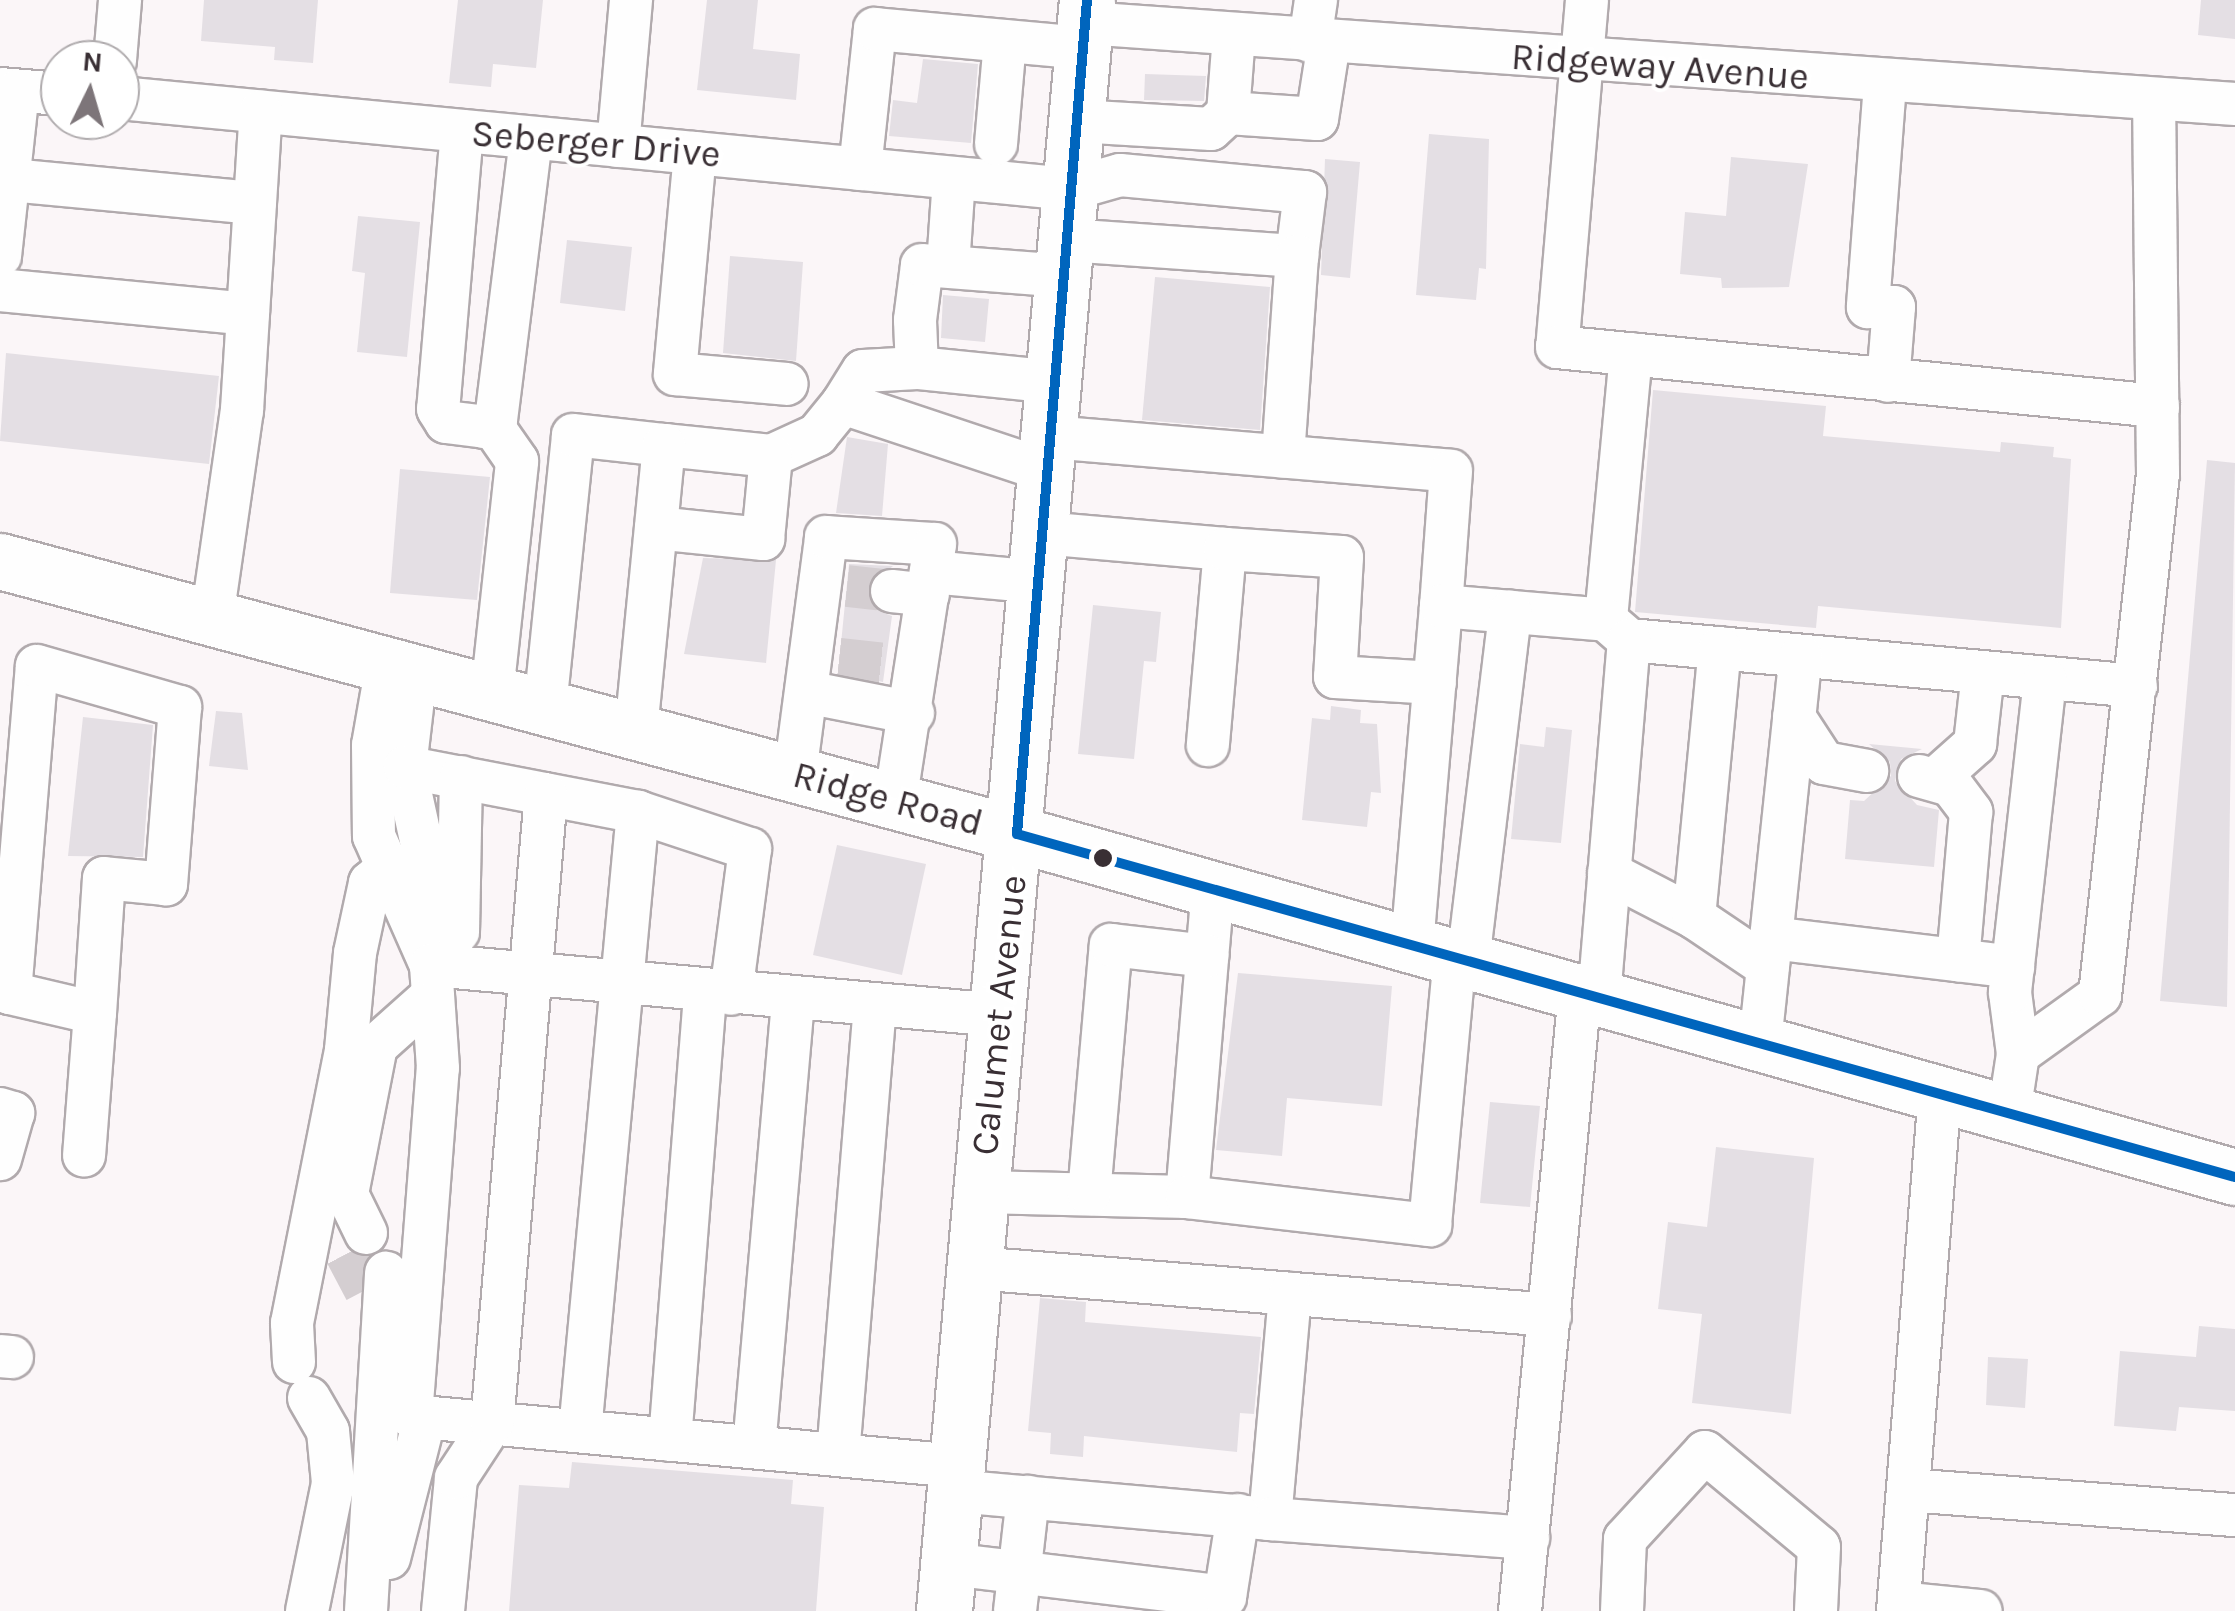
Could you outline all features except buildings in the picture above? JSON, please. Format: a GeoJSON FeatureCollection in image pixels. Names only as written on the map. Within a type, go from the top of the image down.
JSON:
{"type":"FeatureCollection","features":[{"type":"Feature","properties":{"kind":"main road","name":"Calumet Avenue"},"geometry":{"type":"LineString","coordinates":[[946,1587],[1017,834],[1085,24]]}},
{"type":"Feature","properties":{"kind":"main road","name":"Ridge Road"},"geometry":{"type":"LineString","coordinates":[[0,561],[1017,834],[2235,1178]]}},
{"type":"Feature","properties":{"kind":"street"},"geometry":{"type":"LineString","coordinates":[[117,40],[120,0]]}},
{"type":"Feature","properties":{"kind":"street"},"geometry":{"type":"LineString","coordinates":[[618,146],[630,0]]}},
{"type":"Feature","properties":{"kind":"street"},"geometry":{"type":"LineString","coordinates":[[1587,0],[1557,347],[2158,406]]}},
{"type":"Feature","properties":{"kind":"street"},"geometry":{"type":"LineString","coordinates":[[860,170],[866,14]]}},
{"type":"Feature","properties":{"kind":"street","name":"Ridgeway Avenue"},"geometry":{"type":"LineString","coordinates":[[866,14],[1004,41],[1085,24],[1234,34],[1318,28],[1581,62],[2235,104]]}},
{"type":"Feature","properties":{"kind":"street"},"geometry":{"type":"LineString","coordinates":[[1228,113],[1317,119],[1318,28]]}},
{"type":"Feature","properties":{"kind":"street"},"geometry":{"type":"LineString","coordinates":[[1077,121],[1211,129],[1228,113],[1234,34]]}},
{"type":"Feature","properties":{"kind":"street"},"geometry":{"type":"LineString","coordinates":[[996,144],[1004,41]]}},
{"type":"Feature","properties":{"kind":"street"},"geometry":{"type":"LineString","coordinates":[[1885,84],[1868,307],[1894,307],[1888,380]]}},
{"type":"Feature","properties":{"kind":"street"},"geometry":{"type":"LineString","coordinates":[[0,256],[9,90],[40,92]]}},
{"type":"Feature","properties":{"kind":"street","name":"Seberger Drive"},"geometry":{"type":"LineString","coordinates":[[140,100],[954,178],[1067,235]]}},
{"type":"Feature","properties":{"kind":"street"},"geometry":{"type":"LineString","coordinates":[[2018,1054],[2100,995],[2136,686],[2158,406],[2154,100]]}},
{"type":"Feature","properties":{"kind":"street"},"geometry":{"type":"LineString","coordinates":[[212,618],[248,314],[260,112]]}},
{"type":"Feature","properties":{"kind":"street"},"geometry":{"type":"LineString","coordinates":[[462,132],[438,409],[446,422],[492,425]]}},
{"type":"Feature","properties":{"kind":"street"},"geometry":{"type":"LineString","coordinates":[[492,693],[517,461],[492,425],[531,138]]}},
{"type":"Feature","properties":{"kind":"street"},"geometry":{"type":"LineString","coordinates":[[695,154],[674,374],[787,384]]}},
{"type":"Feature","properties":{"kind":"street"},"geometry":{"type":"LineString","coordinates":[[1067,235],[1120,175],[1305,192],[1283,456]]}},
{"type":"Feature","properties":{"kind":"street"},"geometry":{"type":"LineString","coordinates":[[948,266],[954,178]]}},
{"type":"Feature","properties":{"kind":"street"},"geometry":{"type":"LineString","coordinates":[[4,179],[255,203]]}},
{"type":"Feature","properties":{"kind":"street"},"geometry":{"type":"LineString","coordinates":[[916,368],[922,265],[948,266],[1067,235],[1297,256]]}},
{"type":"Feature","properties":{"kind":"street"},"geometry":{"type":"LineString","coordinates":[[0,290],[248,314]]}},
{"type":"Feature","properties":{"kind":"street"},"geometry":{"type":"LineString","coordinates":[[1520,1611],[1550,1315],[1589,995],[1610,873],[1631,354]]}},
{"type":"Feature","properties":{"kind":"street"},"geometry":{"type":"LineString","coordinates":[[546,707],[573,435],[771,456],[817,435],[863,371],[916,368],[1055,382]]}},
{"type":"Feature","properties":{"kind":"street"},"geometry":{"type":"LineString","coordinates":[[843,403],[1049,454],[1283,456],[1451,471],[1435,682],[1445,954],[1430,1225],[1188,1197],[982,1192]]}},
{"type":"Feature","properties":{"kind":"street"},"geometry":{"type":"LineString","coordinates":[[636,731],[664,445]]}},
{"type":"Feature","properties":{"kind":"street"},"geometry":{"type":"LineString","coordinates":[[656,528],[763,539],[771,456]]}},
{"type":"Feature","properties":{"kind":"street"},"geometry":{"type":"LineString","coordinates":[[795,774],[821,670],[834,585],[826,537],[935,544],[917,586],[902,666],[914,713],[895,801]]}},
{"type":"Feature","properties":{"kind":"street"},"geometry":{"type":"LineString","coordinates":[[1208,746],[1224,548]]}},
{"type":"Feature","properties":{"kind":"street"},"geometry":{"type":"LineString","coordinates":[[917,586],[1040,557],[1224,548],[1342,557],[1335,677],[1435,682]]}},
{"type":"Feature","properties":{"kind":"street"},"geometry":{"type":"LineString","coordinates":[[1442,606],[1510,612],[1720,648],[2136,686]]}},
{"type":"Feature","properties":{"kind":"street"},"geometry":{"type":"LineString","coordinates":[[1445,954],[1510,612]]}},
{"type":"Feature","properties":{"kind":"street"},"geometry":{"type":"LineString","coordinates":[[1694,918],[1720,648]]}},
{"type":"Feature","properties":{"kind":"street"},"geometry":{"type":"LineString","coordinates":[[1760,1043],[1800,656]]}},
{"type":"Feature","properties":{"kind":"street"},"geometry":{"type":"LineString","coordinates":[[84,1156],[95,1013],[104,878],[166,884],[180,707],[18,660],[5,991],[95,1013]]}},
{"type":"Feature","properties":{"kind":"street"},"geometry":{"type":"LineString","coordinates":[[401,669],[406,767],[435,904],[440,976]]}},
{"type":"Feature","properties":{"kind":"street"},"geometry":{"type":"LineString","coordinates":[[401,669],[370,792],[386,869],[440,976]]}},
{"type":"Feature","properties":{"kind":"street"},"geometry":{"type":"LineString","coordinates":[[821,670],[914,713]]}},
{"type":"Feature","properties":{"kind":"street"},"geometry":{"type":"LineString","coordinates":[[1958,960],[1971,812],[1929,777],[1978,736],[1983,673]]}},
{"type":"Feature","properties":{"kind":"street"},"geometry":{"type":"LineString","coordinates":[[2008,1114],[2018,1054],[2012,967],[2045,679]]}},
{"type":"Feature","properties":{"kind":"street"},"geometry":{"type":"LineString","coordinates":[[1794,717],[1824,763],[1867,771]]}},
{"type":"Feature","properties":{"kind":"street"},"geometry":{"type":"LineString","coordinates":[[406,767],[638,812],[750,849],[718,993],[670,1440]]}},
{"type":"Feature","properties":{"kind":"street"},"geometry":{"type":"LineString","coordinates":[[460,777],[440,976],[438,1068],[411,1416],[838,1455],[956,1478],[1028,1497],[1528,1538]]}},
{"type":"Feature","properties":{"kind":"street"},"geometry":{"type":"LineString","coordinates":[[443,1611],[456,1478],[492,1423],[546,794]]}},
{"type":"Feature","properties":{"kind":"street"},"geometry":{"type":"LineString","coordinates":[[580,1432],[638,812]]}},
{"type":"Feature","properties":{"kind":"street"},"geometry":{"type":"LineString","coordinates":[[349,1611],[324,1406],[292,1323],[346,1050],[355,954],[370,883],[386,869]]}},
{"type":"Feature","properties":{"kind":"street"},"geometry":{"type":"LineString","coordinates":[[1610,873],[1694,918],[1770,952],[1958,960],[2012,967]]}},
{"type":"Feature","properties":{"kind":"street"},"geometry":{"type":"LineString","coordinates":[[1188,1197],[1213,889]]}},
{"type":"Feature","properties":{"kind":"street"},"geometry":{"type":"LineString","coordinates":[[1089,1194],[1111,945],[1208,956]]}},
{"type":"Feature","properties":{"kind":"street"},"geometry":{"type":"LineString","coordinates":[[307,1611],[333,1483],[324,1406],[374,1308],[366,1262],[338,1239],[376,1046],[440,976],[530,974],[999,1015]]}},
{"type":"Feature","properties":{"kind":"street"},"geometry":{"type":"LineString","coordinates":[[754,1447],[794,999]]}},
{"type":"Feature","properties":{"kind":"street"},"geometry":{"type":"LineString","coordinates":[[838,1455],[875,1005]]}},
{"type":"Feature","properties":{"kind":"street"},"geometry":{"type":"LineString","coordinates":[[1940,1094],[1899,1607],[1980,1611]]}},
{"type":"Feature","properties":{"kind":"street"},"geometry":{"type":"LineString","coordinates":[[0,1109],[12,1112],[0,1159]]}},
{"type":"Feature","properties":{"kind":"street"},"geometry":{"type":"LineString","coordinates":[[366,1262],[366,1611]]}},
{"type":"Feature","properties":{"kind":"street"},"geometry":{"type":"LineString","coordinates":[[975,1268],[1550,1315]]}},
{"type":"Feature","properties":{"kind":"street"},"geometry":{"type":"LineString","coordinates":[[946,1587],[1174,1602],[1225,1597],[1254,1517],[1290,1294]]}},
{"type":"Feature","properties":{"kind":"street"},"geometry":{"type":"LineString","coordinates":[[375,1611],[426,1417]]}},
{"type":"Feature","properties":{"kind":"street"},"geometry":{"type":"LineString","coordinates":[[1622,1611],[1625,1539],[1705,1452],[1819,1547],[1816,1611]]}},
{"type":"Feature","properties":{"kind":"street"},"geometry":{"type":"LineString","coordinates":[[1908,1490],[2235,1515]]}},
{"type":"Feature","properties":{"kind":"street"},"geometry":{"type":"LineString","coordinates":[[1017,1592],[1028,1497]]}},
{"type":"Feature","properties":{"kind":"tunnel"},"geometry":{"type":"LineString","coordinates":[[847,586],[892,591]]}},
{"type":"Feature","properties":{"kind":"tunnel"},"geometry":{"type":"LineString","coordinates":[[839,659],[885,664]]}},
{"type":"Feature","properties":{"kind":"tunnel"},"geometry":{"type":"LineString","coordinates":[[346,1254],[365,1290]]}},
{"type":"Feature","properties":{"kind":"transit line"},"geometry":{"type":"LineString","coordinates":[[1087,0],[1017,834],[2235,1177]]}}]}
